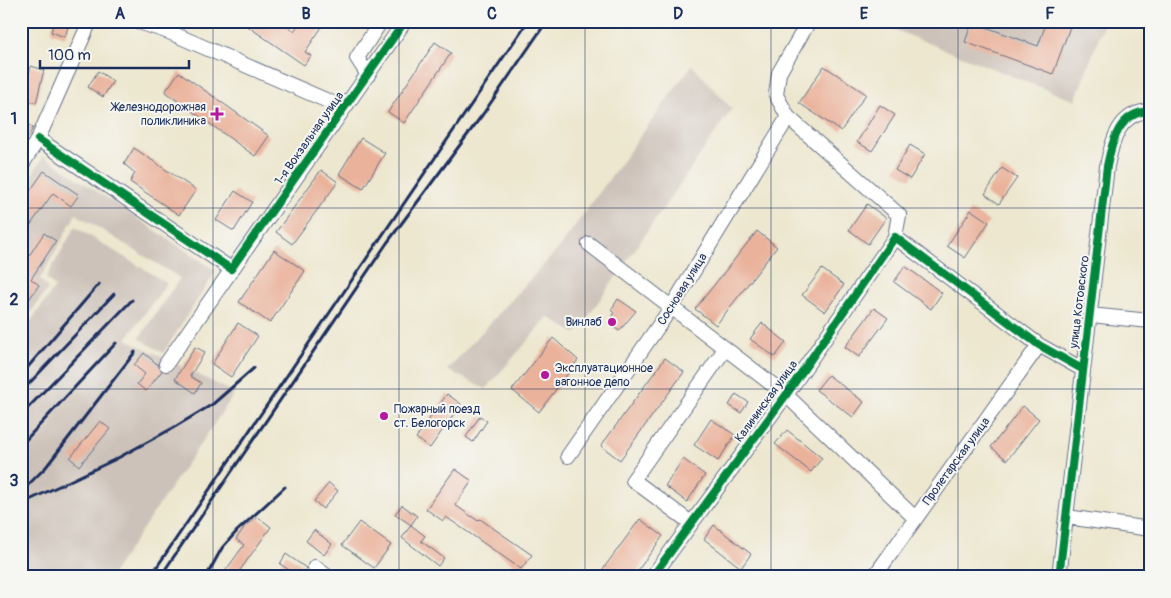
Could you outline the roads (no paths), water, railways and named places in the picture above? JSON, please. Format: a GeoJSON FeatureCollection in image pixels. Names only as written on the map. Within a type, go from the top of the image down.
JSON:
{"type":"FeatureCollection","features":[{"type":"Feature","properties":{"kind":"street"},"geometry":{"type":"LineString","coordinates":[[21,166],[38,139],[90,21]]}},
{"type":"Feature","properties":{"kind":"street"},"geometry":{"type":"LineString","coordinates":[[136,21],[173,27],[344,108]]}},
{"type":"Feature","properties":{"kind":"street"},"geometry":{"type":"LineString","coordinates":[[368,75],[356,58],[381,21]]}},
{"type":"Feature","properties":{"kind":"street"},"geometry":{"type":"LineString","coordinates":[[808,21],[779,73],[776,95],[788,117],[899,215],[895,237],[1040,345],[1082,369]]}},
{"type":"Feature","properties":{"kind":"street","name":"1-я Вокзальная улица"},"geometry":{"type":"LineString","coordinates":[[166,364],[404,22]]}},
{"type":"Feature","properties":{"kind":"street","name":"улица Котовского"},"geometry":{"type":"LineString","coordinates":[[1059,577],[1082,369],[1111,148],[1124,120],[1141,111],[1150,111]]}},
{"type":"Feature","properties":{"kind":"street","name":"Сосновая улица"},"geometry":{"type":"LineString","coordinates":[[568,456],[670,308],[788,117]]}},
{"type":"Feature","properties":{"kind":"street"},"geometry":{"type":"LineString","coordinates":[[38,139],[231,269]]}},
{"type":"Feature","properties":{"kind":"street","name":"Калининская улица"},"geometry":{"type":"LineString","coordinates":[[652,577],[786,395],[895,237]]}},
{"type":"Feature","properties":{"kind":"street"},"geometry":{"type":"LineString","coordinates":[[590,244],[670,308],[786,395],[916,518]]}},
{"type":"Feature","properties":{"kind":"street"},"geometry":{"type":"LineString","coordinates":[[1090,315],[1150,321]]}},
{"type":"Feature","properties":{"kind":"street","name":"Пролетарская улица"},"geometry":{"type":"LineString","coordinates":[[874,577],[1040,345]]}},
{"type":"Feature","properties":{"kind":"street"},"geometry":{"type":"LineString","coordinates":[[691,523],[634,480],[725,349]]}},
{"type":"Feature","properties":{"kind":"street"},"geometry":{"type":"LineString","coordinates":[[1067,517],[1150,529]]}},
{"type":"Feature","properties":{"kind":"street"},"geometry":{"type":"LineString","coordinates":[[315,567],[328,577]]}},
{"type":"Feature","properties":{"kind":"railway"},"geometry":{"type":"LineString","coordinates":[[150,577],[528,21]]}},
{"type":"Feature","properties":{"kind":"railway"},"geometry":{"type":"LineString","coordinates":[[160,577],[387,243],[483,114],[547,21]]}},
{"type":"Feature","properties":{"kind":"railway"},"geometry":{"type":"LineString","coordinates":[[21,375],[99,284]]}},
{"type":"Feature","properties":{"kind":"railway"},"geometry":{"type":"LineString","coordinates":[[21,392],[114,294]]}},
{"type":"Feature","properties":{"kind":"railway"},"geometry":{"type":"LineString","coordinates":[[21,415],[132,300]]}},
{"type":"Feature","properties":{"kind":"railway"},"geometry":{"type":"LineString","coordinates":[[21,445],[116,343]]}},
{"type":"Feature","properties":{"kind":"railway"},"geometry":{"type":"LineString","coordinates":[[21,492],[46,467],[135,352]]}},
{"type":"Feature","properties":{"kind":"railway"},"geometry":{"type":"LineString","coordinates":[[21,504],[116,459],[173,428],[213,404],[254,368]]}},
{"type":"Feature","properties":{"kind":"railway"},"geometry":{"type":"LineString","coordinates":[[206,577],[222,548],[237,531],[285,487]]}},
{"type":"Feature","properties":{"kind":"place","name":"Железнодорожная поликлиника"},"geometry":{"type":"Point","coordinates":[217,114]}},
{"type":"Feature","properties":{"kind":"place","name":"Винлаб"},"geometry":{"type":"Point","coordinates":[612,322]}},
{"type":"Feature","properties":{"kind":"place","name":"Эксплуатационное вагонное депо"},"geometry":{"type":"Point","coordinates":[545,375]}},
{"type":"Feature","properties":{"kind":"place","name":"Пожарный поезд ст. Белогорск"},"geometry":{"type":"Point","coordinates":[384,416]}}]}
